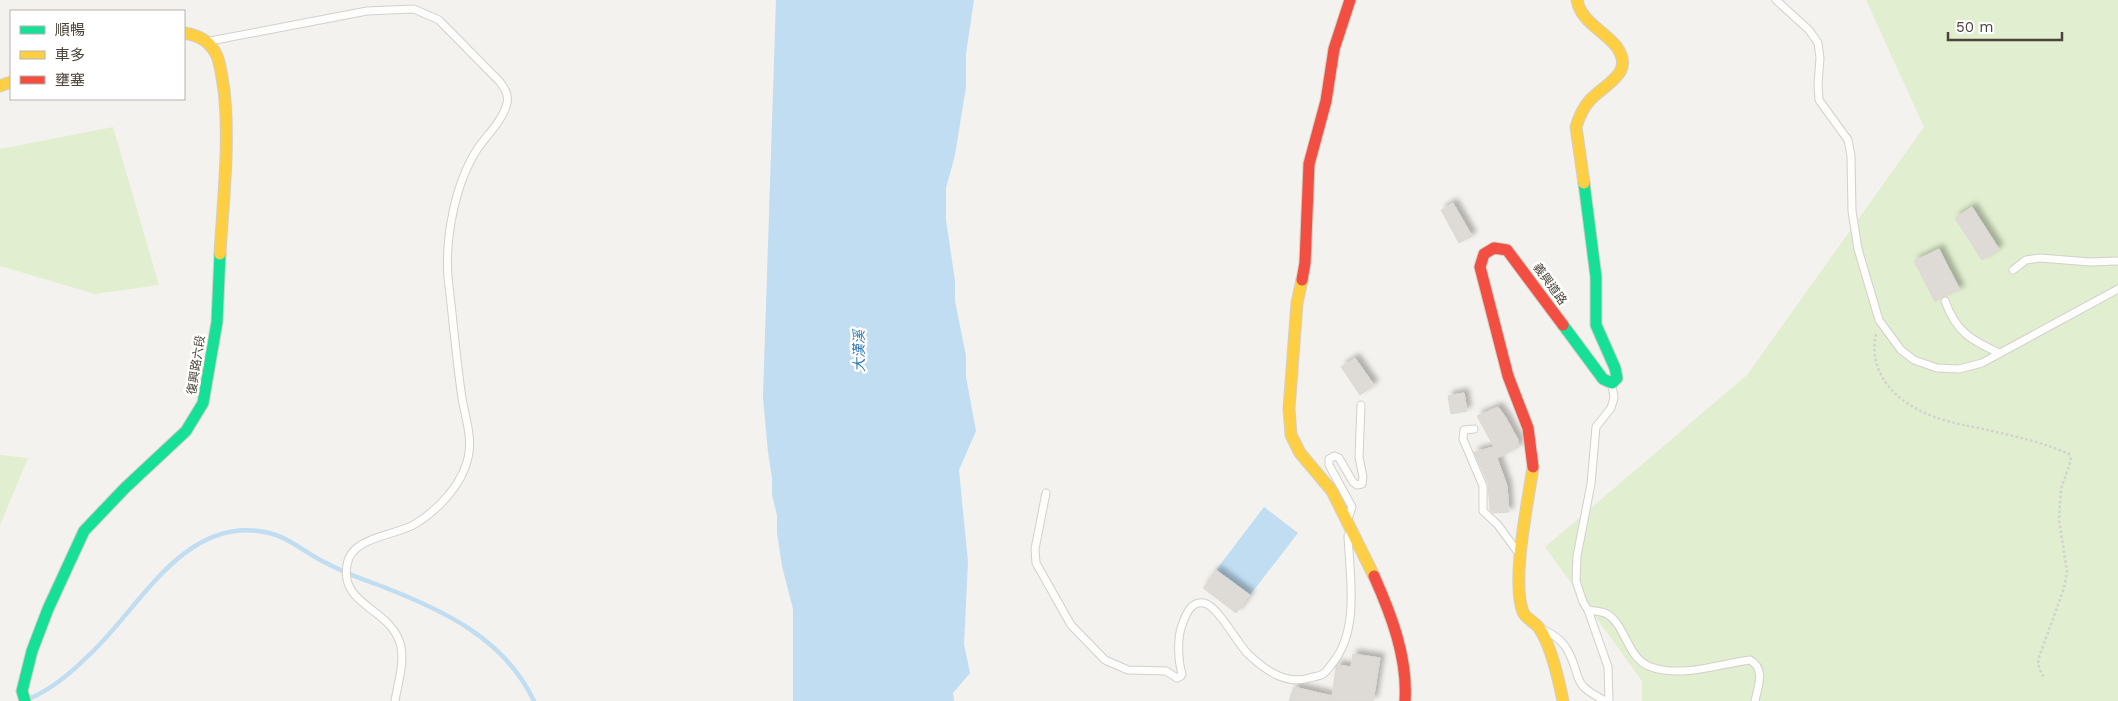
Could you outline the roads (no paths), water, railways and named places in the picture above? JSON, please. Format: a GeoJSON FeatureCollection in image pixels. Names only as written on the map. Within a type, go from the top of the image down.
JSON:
{"type":"FeatureCollection","features":[{"type":"Feature","properties":{"kind":"street"},"geometry":{"type":"LineString","coordinates":[[1350,0],[1334,49],[1326,101],[1309,164],[1304,264],[1297,303],[1289,409],[1291,435],[1300,453],[1332,491],[1366,556],[1386,603],[1400,649],[1406,687],[1406,701]]}},
{"type":"Feature","properties":{"kind":"street"},"geometry":{"type":"LineString","coordinates":[[1576,0],[1581,13],[1611,40],[1621,52],[1624,64],[1618,77],[1584,105],[1578,115],[1576,127],[1596,277],[1596,325],[1615,368],[1617,378],[1612,383]]}},
{"type":"Feature","properties":{"kind":"street"},"geometry":{"type":"LineString","coordinates":[[185,33],[195,35],[207,42]]}},
{"type":"Feature","properties":{"kind":"street","name":"復興路六段"},"geometry":{"type":"LineString","coordinates":[[23,696],[32,651],[48,609],[84,532],[125,488],[186,431],[203,403],[217,322],[227,117],[222,76],[216,55],[207,42]]}},
{"type":"Feature","properties":{"kind":"street","name":"義興道路"},"geometry":{"type":"LineString","coordinates":[[1563,701],[1557,672],[1539,628],[1524,614],[1519,598],[1520,555],[1533,464],[1528,428],[1508,376],[1493,314],[1484,289],[1480,268],[1484,254],[1494,248],[1507,250],[1603,379],[1612,383]]}},
{"type":"Feature","properties":{"kind":"lane"},"geometry":{"type":"LineString","coordinates":[[1776,0],[1809,30],[1818,43],[1820,58],[1819,100],[1848,140],[1851,156],[1852,211],[1858,249],[1879,320],[1901,350],[1914,360],[1937,368],[1959,369],[1982,363],[2118,289]]}},
{"type":"Feature","properties":{"kind":"lane"},"geometry":{"type":"LineString","coordinates":[[207,42],[367,11],[414,9],[439,20],[500,82],[507,92],[508,102],[503,114],[469,165],[449,234],[448,278],[462,398],[469,437],[469,456],[463,474],[444,500],[414,525],[381,536],[362,545],[351,554],[347,564],[346,580],[352,593],[390,624],[398,638],[402,653],[395,701]]}},
{"type":"Feature","properties":{"kind":"lane"},"geometry":{"type":"LineString","coordinates":[[2013,270],[2026,260],[2040,258],[2118,262]]}},
{"type":"Feature","properties":{"kind":"lane"},"geometry":{"type":"LineString","coordinates":[[1945,301],[1950,315],[1958,328],[1970,339],[1999,353]]}},
{"type":"Feature","properties":{"kind":"lane"},"geometry":{"type":"LineString","coordinates":[[1607,701],[1607,662],[1576,581],[1577,556],[1591,484],[1596,427],[1610,408],[1614,398],[1612,383]]}},
{"type":"Feature","properties":{"kind":"lane"},"geometry":{"type":"LineString","coordinates":[[1046,493],[1035,549],[1036,563],[1071,625],[1105,660],[1128,670],[1166,671],[1177,678],[1181,676],[1180,632],[1188,610],[1194,604],[1204,603],[1214,608],[1246,652],[1269,672],[1285,678],[1303,680],[1324,674],[1337,658],[1346,639],[1351,595],[1348,520],[1352,507],[1329,465],[1329,459],[1334,456],[1339,458],[1353,482],[1357,485],[1362,484],[1363,477],[1359,457],[1361,405]]}},
{"type":"Feature","properties":{"kind":"lane"},"geometry":{"type":"LineString","coordinates":[[1474,429],[1464,430],[1463,440],[1482,486],[1483,511],[1498,526],[1520,555]]}},
{"type":"Feature","properties":{"kind":"lane"},"geometry":{"type":"LineString","coordinates":[[1588,610],[1606,613],[1613,619],[1637,658],[1649,667],[1666,671],[1685,671],[1750,660],[1757,664],[1760,670],[1755,701]]}},
{"type":"Feature","properties":{"kind":"lane"},"geometry":{"type":"LineString","coordinates":[[1539,628],[1555,635],[1563,642],[1570,652],[1582,685],[1607,701]]}},
{"type":"Feature","properties":{"kind":"water","name":"大漢溪"},"geometry":{"type":"Polygon","coordinates":[[[776,0],[974,0],[966,54],[966,87],[955,155],[946,188],[946,220],[955,281],[955,301],[966,356],[966,377],[976,431],[959,470],[968,562],[964,644],[970,673],[953,693],[954,701],[793,701],[793,609],[782,566],[777,533],[777,515],[772,495],[772,478],[763,397],[776,0]]]}},
{"type":"Feature","properties":{"kind":"water"},"geometry":{"type":"Polygon","coordinates":[[[1264,507],[1298,533],[1250,595],[1216,570],[1264,507]]]}},
{"type":"Feature","properties":{"kind":"waterway"},"geometry":{"type":"LineString","coordinates":[[31,698],[54,685],[82,662],[106,638],[162,573],[183,555],[205,540],[230,532],[258,531],[277,535],[329,565],[404,595],[449,616],[489,643],[521,679],[534,701]]}}]}
